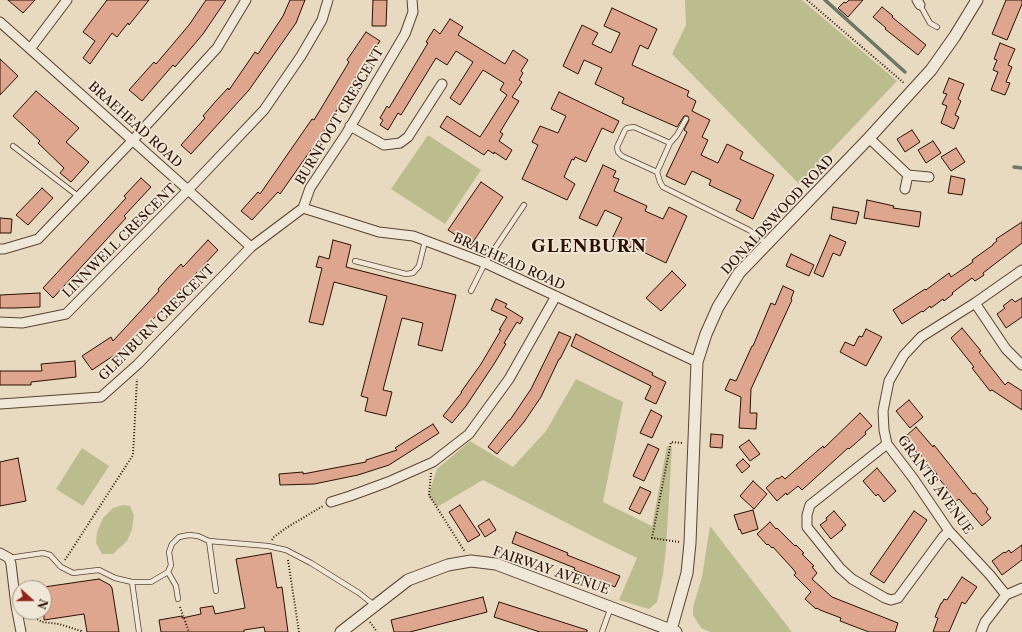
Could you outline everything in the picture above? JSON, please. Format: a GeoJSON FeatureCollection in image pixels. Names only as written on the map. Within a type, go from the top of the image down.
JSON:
{"type":"FeatureCollection","features":[{"type":"Feature","properties":{"kind":"street"},"geometry":{"type":"LineString","coordinates":[[30,49],[67,0]]}},
{"type":"Feature","properties":{"kind":"street"},"geometry":{"type":"LineString","coordinates":[[0,249],[38,239],[217,48],[246,0]]}},
{"type":"Feature","properties":{"kind":"street","name":"LINNWELL CRESCENT"},"geometry":{"type":"LineString","coordinates":[[0,322],[22,323],[66,314],[264,110],[322,20],[328,0]]}},
{"type":"Feature","properties":{"kind":"street","name":"BURNFOOT CRESCENT"},"geometry":{"type":"LineString","coordinates":[[303,208],[310,188],[350,126],[405,34],[413,12],[412,0]]}},
{"type":"Feature","properties":{"kind":"street","name":"DONALDSWOOD ROAD"},"geometry":{"type":"LineString","coordinates":[[674,631],[686,573],[690,543],[697,362],[706,334],[718,307],[739,274],[869,138],[931,70],[951,42],[977,0]]}},
{"type":"Feature","properties":{"kind":"street","name":"BRAEHEAD ROAD"},"geometry":{"type":"LineString","coordinates":[[0,22],[251,247]]}},
{"type":"Feature","properties":{"kind":"street"},"geometry":{"type":"LineString","coordinates":[[350,126],[384,145],[400,143],[408,137],[442,84]]}},
{"type":"Feature","properties":{"kind":"street"},"geometry":{"type":"LineString","coordinates":[[869,138],[908,175],[929,177]]}},
{"type":"Feature","properties":{"kind":"street"},"geometry":{"type":"LineString","coordinates":[[905,189],[908,175]]}},
{"type":"Feature","properties":{"kind":"street"},"geometry":{"type":"LineString","coordinates":[[251,247],[303,208]]}},
{"type":"Feature","properties":{"kind":"street","name":"BRAEHEAD ROAD"},"geometry":{"type":"LineString","coordinates":[[303,208],[379,232],[413,236],[485,263],[697,362]]}},
{"type":"Feature","properties":{"kind":"street","name":"GLENBURN CRESCENT"},"geometry":{"type":"LineString","coordinates":[[0,404],[101,397],[138,364],[251,247]]}},
{"type":"Feature","properties":{"kind":"street","name":"GRANTS AVENUE"},"geometry":{"type":"LineString","coordinates":[[1006,595],[990,575],[949,531],[913,478],[887,444],[884,430],[883,410],[889,381],[904,355],[921,337],[975,303],[1022,270]]}},
{"type":"Feature","properties":{"kind":"street"},"geometry":{"type":"LineString","coordinates":[[331,502],[388,482],[433,462],[469,434],[509,379],[556,296]]}},
{"type":"Feature","properties":{"kind":"street"},"geometry":{"type":"LineString","coordinates":[[975,303],[1006,349],[1022,365]]}},
{"type":"Feature","properties":{"kind":"street"},"geometry":{"type":"LineString","coordinates":[[887,444],[810,505],[807,515],[807,527],[840,568],[852,579],[891,600],[898,598],[942,537],[949,531]]}},
{"type":"Feature","properties":{"kind":"street"},"geometry":{"type":"LineString","coordinates":[[0,553],[9,558],[12,564],[16,606],[21,632]]}},
{"type":"Feature","properties":{"kind":"street","name":"FAIRWAY AVENUE"},"geometry":{"type":"LineString","coordinates":[[341,632],[408,580],[448,565],[471,561],[496,564],[674,631]]}},
{"type":"Feature","properties":{"kind":"street"},"geometry":{"type":"LineString","coordinates":[[981,632],[985,622],[1006,595],[1022,588]]}},
{"type":"Feature","properties":{"kind":"lane"},"geometry":{"type":"LineString","coordinates":[[918,3],[930,23],[937,27]]}},
{"type":"Feature","properties":{"kind":"lane"},"geometry":{"type":"LineString","coordinates":[[686,119],[677,135],[670,143],[657,172],[663,187],[749,230],[767,244]]}},
{"type":"Feature","properties":{"kind":"lane"},"geometry":{"type":"LineString","coordinates":[[657,172],[620,154],[617,147],[624,130],[629,127],[634,127],[670,143]]}},
{"type":"Feature","properties":{"kind":"lane"},"geometry":{"type":"LineString","coordinates":[[13,146],[78,196]]}},
{"type":"Feature","properties":{"kind":"lane"},"geometry":{"type":"LineString","coordinates":[[470,291],[485,263],[524,205]]}},
{"type":"Feature","properties":{"kind":"lane"},"geometry":{"type":"LineString","coordinates":[[355,261],[406,274],[413,273],[418,266],[425,240]]}},
{"type":"Feature","properties":{"kind":"lane"},"geometry":{"type":"LineString","coordinates":[[9,558],[43,553],[50,555],[61,567],[73,573],[99,570],[115,578],[132,582],[151,582],[168,572],[171,565],[169,552],[170,548],[179,537],[189,535],[198,536],[209,541],[268,546],[286,550],[311,563],[359,593],[374,605]]}},
{"type":"Feature","properties":{"kind":"lane"},"geometry":{"type":"LineString","coordinates":[[209,541],[216,592]]}},
{"type":"Feature","properties":{"kind":"lane"},"geometry":{"type":"LineString","coordinates":[[168,572],[176,586],[178,599]]}},
{"type":"Feature","properties":{"kind":"lane"},"geometry":{"type":"LineString","coordinates":[[132,582],[139,632]]}},
{"type":"Feature","properties":{"kind":"lane"},"geometry":{"type":"LineString","coordinates":[[602,632],[611,607]]}},
{"type":"Feature","properties":{"kind":"path"},"geometry":{"type":"LineString","coordinates":[[807,0],[912,90]]}},
{"type":"Feature","properties":{"kind":"path"},"geometry":{"type":"LineString","coordinates":[[61,567],[133,455],[138,364]]}},
{"type":"Feature","properties":{"kind":"path"},"geometry":{"type":"LineString","coordinates":[[690,543],[652,538],[671,442],[694,445]]}},
{"type":"Feature","properties":{"kind":"path"},"geometry":{"type":"LineString","coordinates":[[433,462],[429,495],[471,561]]}},
{"type":"Feature","properties":{"kind":"path"},"geometry":{"type":"LineString","coordinates":[[268,546],[274,537],[286,528],[331,502]]}},
{"type":"Feature","properties":{"kind":"path"},"geometry":{"type":"LineString","coordinates":[[286,550],[299,632]]}},
{"type":"Feature","properties":{"kind":"path"},"geometry":{"type":"LineString","coordinates":[[178,599],[189,632]]}},
{"type":"Feature","properties":{"kind":"path"},"geometry":{"type":"LineString","coordinates":[[39,620],[42,622],[59,624],[81,630],[81,632]]}},
{"type":"Feature","properties":{"kind":"green space"},"geometry":{"type":"Polygon","coordinates":[[[685,0],[802,0],[897,81],[799,184],[672,54],[686,25],[685,0]]]}},
{"type":"Feature","properties":{"kind":"green space"},"geometry":{"type":"Polygon","coordinates":[[[428,135],[481,170],[445,224],[391,189],[428,135]]]}},
{"type":"Feature","properties":{"kind":"green space"},"geometry":{"type":"Polygon","coordinates":[[[576,379],[623,402],[603,502],[652,526],[667,446],[672,447],[663,574],[657,602],[649,609],[619,600],[637,558],[483,480],[437,507],[428,496],[437,469],[470,441],[513,467],[546,431],[576,379]]]}},
{"type":"Feature","properties":{"kind":"green space"},"geometry":{"type":"Polygon","coordinates":[[[82,448],[109,466],[83,506],[56,489],[82,448]]]}},
{"type":"Feature","properties":{"kind":"green space"},"geometry":{"type":"Polygon","coordinates":[[[123,505],[130,506],[134,515],[132,530],[127,541],[113,554],[102,554],[96,543],[97,532],[103,518],[113,508],[123,505]]]}},
{"type":"Feature","properties":{"kind":"green space"},"geometry":{"type":"Polygon","coordinates":[[[710,526],[792,632],[710,632],[701,628],[693,615],[693,607],[702,577],[710,526]]]}},
{"type":"Feature","properties":{"kind":"building"},"geometry":{"type":"Polygon","coordinates":[[[8,0],[35,0],[23,13],[8,0]]]}},
{"type":"Feature","properties":{"kind":"building"},"geometry":{"type":"Polygon","coordinates":[[[107,0],[149,0],[129,25],[128,23],[117,37],[112,33],[90,64],[83,58],[95,41],[83,32],[107,0]]]}},
{"type":"Feature","properties":{"kind":"building"},"geometry":{"type":"Polygon","coordinates":[[[206,0],[226,0],[203,34],[175,67],[173,65],[142,101],[129,90],[154,62],[156,64],[189,25],[206,0]]]}},
{"type":"Feature","properties":{"kind":"building"},"geometry":{"type":"Polygon","coordinates":[[[290,0],[305,0],[296,23],[249,90],[191,154],[181,145],[205,118],[203,116],[215,102],[228,88],[229,90],[255,52],[258,54],[283,16],[290,0]]]}},
{"type":"Feature","properties":{"kind":"building"},"geometry":{"type":"Polygon","coordinates":[[[373,0],[387,0],[386,26],[372,26],[373,0]]]}},
{"type":"Feature","properties":{"kind":"building"},"geometry":{"type":"Polygon","coordinates":[[[849,0],[863,0],[848,17],[838,8],[844,2],[846,3],[849,0]]]}},
{"type":"Feature","properties":{"kind":"building"},"geometry":{"type":"Polygon","coordinates":[[[1006,0],[1022,0],[1022,4],[1007,40],[992,34],[1006,0]]]}},
{"type":"Feature","properties":{"kind":"building"},"geometry":{"type":"Polygon","coordinates":[[[882,7],[926,45],[918,55],[885,29],[886,28],[873,17],[882,7]]]}},
{"type":"Feature","properties":{"kind":"building"},"geometry":{"type":"Polygon","coordinates":[[[612,8],[657,29],[648,49],[640,45],[632,65],[689,91],[687,96],[696,101],[692,111],[710,120],[702,137],[708,140],[701,155],[718,163],[727,144],[743,152],[740,159],[774,175],[753,219],[736,210],[741,200],[709,185],[711,180],[692,171],[685,185],[666,176],[687,132],[684,130],[689,120],[688,116],[684,116],[677,127],[622,103],[624,98],[595,84],[602,68],[584,60],[578,74],[563,66],[582,25],[598,33],[592,44],[611,53],[620,33],[604,26],[612,8]]]}},
{"type":"Feature","properties":{"kind":"building"},"geometry":{"type":"Polygon","coordinates":[[[450,19],[463,27],[458,35],[505,64],[513,50],[528,60],[521,71],[523,73],[519,80],[522,82],[512,97],[519,101],[500,132],[503,134],[499,141],[512,150],[506,160],[488,150],[484,155],[440,127],[447,116],[480,137],[507,95],[500,90],[504,83],[483,70],[460,105],[450,98],[473,62],[456,51],[447,65],[436,58],[401,115],[398,113],[388,130],[380,125],[383,120],[380,118],[387,106],[389,108],[428,43],[426,42],[434,29],[440,34],[450,19]]]}},
{"type":"Feature","properties":{"kind":"building"},"geometry":{"type":"Polygon","coordinates":[[[366,32],[380,41],[355,78],[325,130],[280,194],[278,192],[252,220],[241,211],[258,192],[260,194],[312,119],[314,120],[349,62],[347,60],[366,32]]]}},
{"type":"Feature","properties":{"kind":"building"},"geometry":{"type":"Polygon","coordinates":[[[1000,43],[1015,49],[1008,65],[1012,67],[1006,82],[1010,83],[1005,95],[991,90],[998,72],[993,70],[997,60],[994,59],[1000,43]]]}},
{"type":"Feature","properties":{"kind":"building"},"geometry":{"type":"Polygon","coordinates":[[[0,59],[18,76],[0,95],[0,59]]]}},
{"type":"Feature","properties":{"kind":"building"},"geometry":{"type":"Polygon","coordinates":[[[949,78],[964,84],[958,99],[961,101],[955,115],[959,117],[954,129],[941,123],[947,106],[942,104],[947,94],[943,93],[949,78]]]}},
{"type":"Feature","properties":{"kind":"building"},"geometry":{"type":"Polygon","coordinates":[[[36,91],[79,128],[66,142],[89,162],[71,182],[60,173],[64,168],[38,143],[40,141],[13,116],[36,91]]]}},
{"type":"Feature","properties":{"kind":"building"},"geometry":{"type":"Polygon","coordinates":[[[559,92],[619,121],[613,133],[602,128],[586,162],[575,157],[574,160],[572,159],[564,177],[575,184],[567,200],[522,179],[538,145],[532,142],[540,126],[558,133],[566,116],[551,109],[559,92]]]}},
{"type":"Feature","properties":{"kind":"building"},"geometry":{"type":"Polygon","coordinates":[[[912,130],[920,142],[905,152],[897,139],[912,130]]]}},
{"type":"Feature","properties":{"kind":"building"},"geometry":{"type":"Polygon","coordinates":[[[933,141],[941,153],[926,163],[918,150],[933,141]]]}},
{"type":"Feature","properties":{"kind":"building"},"geometry":{"type":"Polygon","coordinates":[[[956,148],[965,162],[951,171],[941,157],[956,148]]]}},
{"type":"Feature","properties":{"kind":"building"},"geometry":{"type":"Polygon","coordinates":[[[603,165],[616,171],[613,177],[619,179],[614,191],[647,206],[645,211],[663,219],[669,207],[687,216],[666,263],[631,246],[630,248],[612,239],[622,218],[605,210],[597,226],[579,218],[603,165]]]}},
{"type":"Feature","properties":{"kind":"building"},"geometry":{"type":"Polygon","coordinates":[[[951,176],[965,179],[962,195],[948,193],[951,176]]]}},
{"type":"Feature","properties":{"kind":"building"},"geometry":{"type":"Polygon","coordinates":[[[141,178],[151,187],[124,216],[126,218],[53,298],[43,288],[126,198],[124,196],[141,178]]]}},
{"type":"Feature","properties":{"kind":"building"},"geometry":{"type":"Polygon","coordinates":[[[481,182],[503,197],[471,245],[448,230],[481,182]]]}},
{"type":"Feature","properties":{"kind":"building"},"geometry":{"type":"Polygon","coordinates":[[[42,188],[53,198],[28,225],[16,215],[42,188]]]}},
{"type":"Feature","properties":{"kind":"building"},"geometry":{"type":"Polygon","coordinates":[[[867,200],[894,206],[893,208],[921,212],[919,227],[864,218],[867,200]]]}},
{"type":"Feature","properties":{"kind":"building"},"geometry":{"type":"Polygon","coordinates":[[[833,207],[859,212],[856,224],[831,219],[833,207]]]}},
{"type":"Feature","properties":{"kind":"building"},"geometry":{"type":"Polygon","coordinates":[[[0,218],[12,219],[11,233],[0,233],[0,218]]]}},
{"type":"Feature","properties":{"kind":"building"},"geometry":{"type":"Polygon","coordinates":[[[1022,222],[1022,243],[983,273],[984,275],[975,281],[972,278],[944,301],[943,299],[931,308],[930,306],[923,312],[922,311],[902,324],[893,310],[925,289],[926,290],[949,273],[951,277],[973,262],[972,260],[997,241],[996,239],[1022,222]]]}},
{"type":"Feature","properties":{"kind":"building"},"geometry":{"type":"Polygon","coordinates":[[[830,235],[846,242],[840,256],[833,253],[823,277],[814,273],[830,235]]]}},
{"type":"Feature","properties":{"kind":"building"},"geometry":{"type":"Polygon","coordinates":[[[208,240],[218,250],[128,346],[92,370],[82,356],[111,337],[113,341],[159,291],[158,289],[181,264],[183,267],[208,240]]]}},
{"type":"Feature","properties":{"kind":"building"},"geometry":{"type":"Polygon","coordinates":[[[333,240],[351,245],[346,267],[456,295],[442,351],[418,345],[423,323],[402,318],[383,390],[392,392],[386,416],[365,411],[368,398],[361,396],[387,296],[334,282],[323,325],[309,322],[322,268],[316,267],[319,256],[329,259],[333,240]]]}},
{"type":"Feature","properties":{"kind":"building"},"geometry":{"type":"Polygon","coordinates":[[[791,254],[814,265],[809,276],[786,266],[791,254]]]}},
{"type":"Feature","properties":{"kind":"building"},"geometry":{"type":"Polygon","coordinates":[[[672,271],[686,285],[661,311],[646,298],[672,271]]]}},
{"type":"Feature","properties":{"kind":"building"},"geometry":{"type":"Polygon","coordinates":[[[783,286],[794,291],[792,300],[751,389],[750,413],[757,413],[756,429],[739,428],[741,397],[725,390],[730,379],[736,381],[771,303],[775,305],[783,286]]]}},
{"type":"Feature","properties":{"kind":"building"},"geometry":{"type":"Polygon","coordinates":[[[40,293],[40,307],[0,308],[0,295],[40,293]]]}},
{"type":"Feature","properties":{"kind":"building"},"geometry":{"type":"Polygon","coordinates":[[[1022,298],[1022,317],[1006,328],[997,314],[1005,308],[1003,306],[1012,299],[1015,302],[1022,298]]]}},
{"type":"Feature","properties":{"kind":"building"},"geometry":{"type":"Polygon","coordinates":[[[496,299],[507,304],[505,307],[523,318],[520,324],[517,322],[504,343],[506,344],[494,364],[466,406],[452,423],[443,416],[481,364],[507,317],[491,310],[496,299]]]}},
{"type":"Feature","properties":{"kind":"building"},"geometry":{"type":"Polygon","coordinates":[[[962,328],[981,351],[979,352],[1005,385],[1008,382],[1022,391],[1022,410],[992,390],[990,391],[972,368],[974,367],[951,338],[962,328]]]}},
{"type":"Feature","properties":{"kind":"building"},"geometry":{"type":"Polygon","coordinates":[[[866,329],[882,337],[866,366],[840,352],[845,342],[854,346],[859,336],[862,337],[866,329]]]}},
{"type":"Feature","properties":{"kind":"building"},"geometry":{"type":"Polygon","coordinates":[[[559,332],[571,337],[541,397],[524,422],[497,454],[488,447],[510,420],[531,389],[559,332]]]}},
{"type":"Feature","properties":{"kind":"building"},"geometry":{"type":"Polygon","coordinates":[[[576,334],[653,373],[652,375],[666,382],[656,404],[645,399],[651,386],[571,346],[576,334]]]}},
{"type":"Feature","properties":{"kind":"building"},"geometry":{"type":"Polygon","coordinates":[[[75,361],[76,377],[31,382],[31,385],[0,385],[0,371],[42,371],[41,364],[75,361]]]}},
{"type":"Feature","properties":{"kind":"building"},"geometry":{"type":"Polygon","coordinates":[[[909,400],[923,417],[910,428],[896,411],[909,400]]]}},
{"type":"Feature","properties":{"kind":"building"},"geometry":{"type":"Polygon","coordinates":[[[651,410],[662,416],[652,438],[640,433],[651,410]]]}},
{"type":"Feature","properties":{"kind":"building"},"geometry":{"type":"Polygon","coordinates":[[[860,413],[872,426],[865,432],[866,434],[849,449],[848,448],[802,490],[798,486],[787,495],[786,493],[777,501],[766,488],[777,478],[778,479],[782,476],[785,479],[823,446],[824,448],[860,413]]]}},
{"type":"Feature","properties":{"kind":"building"},"geometry":{"type":"Polygon","coordinates":[[[433,424],[439,433],[389,465],[358,475],[314,484],[280,485],[279,474],[303,472],[303,474],[366,462],[366,460],[397,450],[395,448],[433,424]]]}},
{"type":"Feature","properties":{"kind":"building"},"geometry":{"type":"Polygon","coordinates":[[[916,427],[933,447],[934,445],[973,494],[975,493],[988,509],[986,512],[991,518],[982,526],[959,499],[955,502],[948,494],[950,492],[936,475],[937,474],[904,438],[916,427]]]}},
{"type":"Feature","properties":{"kind":"building"},"geometry":{"type":"Polygon","coordinates":[[[711,434],[723,435],[722,448],[710,447],[711,434]]]}},
{"type":"Feature","properties":{"kind":"building"},"geometry":{"type":"Polygon","coordinates":[[[749,440],[760,454],[750,461],[739,447],[749,440]]]}},
{"type":"Feature","properties":{"kind":"building"},"geometry":{"type":"Polygon","coordinates":[[[648,444],[659,449],[644,481],[633,476],[648,444]]]}},
{"type":"Feature","properties":{"kind":"building"},"geometry":{"type":"Polygon","coordinates":[[[18,458],[26,501],[0,506],[0,462],[18,458]]]}},
{"type":"Feature","properties":{"kind":"building"},"geometry":{"type":"Polygon","coordinates":[[[743,459],[750,466],[742,473],[736,465],[743,459]]]}},
{"type":"Feature","properties":{"kind":"building"},"geometry":{"type":"Polygon","coordinates":[[[877,468],[896,491],[884,502],[878,494],[876,496],[863,481],[877,468]]]}},
{"type":"Feature","properties":{"kind":"building"},"geometry":{"type":"Polygon","coordinates":[[[753,481],[767,494],[754,509],[740,496],[753,481]]]}},
{"type":"Feature","properties":{"kind":"building"},"geometry":{"type":"Polygon","coordinates":[[[640,487],[651,492],[640,514],[629,509],[640,487]]]}},
{"type":"Feature","properties":{"kind":"building"},"geometry":{"type":"Polygon","coordinates":[[[460,505],[480,535],[468,542],[449,512],[460,505]]]}},
{"type":"Feature","properties":{"kind":"building"},"geometry":{"type":"Polygon","coordinates":[[[753,510],[758,529],[742,534],[740,529],[739,530],[734,515],[753,510]]]}},
{"type":"Feature","properties":{"kind":"building"},"geometry":{"type":"Polygon","coordinates":[[[834,511],[846,525],[831,539],[820,525],[827,520],[826,518],[834,511]]]}},
{"type":"Feature","properties":{"kind":"building"},"geometry":{"type":"Polygon","coordinates":[[[914,511],[927,520],[884,583],[870,574],[914,511]]]}},
{"type":"Feature","properties":{"kind":"building"},"geometry":{"type":"Polygon","coordinates":[[[489,519],[496,530],[485,537],[478,526],[489,519]]]}},
{"type":"Feature","properties":{"kind":"building"},"geometry":{"type":"Polygon","coordinates":[[[770,522],[804,553],[802,554],[814,566],[812,567],[817,573],[812,579],[832,597],[898,623],[895,632],[869,632],[840,621],[841,618],[817,608],[816,609],[805,599],[811,592],[794,575],[796,573],[793,569],[773,547],[772,548],[768,544],[767,545],[757,534],[770,522]]]}},
{"type":"Feature","properties":{"kind":"building"},"geometry":{"type":"Polygon","coordinates":[[[516,532],[568,553],[567,555],[620,576],[615,587],[574,570],[575,568],[512,543],[516,532]]]}},
{"type":"Feature","properties":{"kind":"building"},"geometry":{"type":"Polygon","coordinates":[[[1022,545],[1022,560],[1002,575],[992,561],[1004,552],[1005,553],[1009,550],[1011,553],[1022,545]]]}},
{"type":"Feature","properties":{"kind":"building"},"geometry":{"type":"Polygon","coordinates":[[[271,553],[277,588],[282,587],[288,632],[265,632],[264,627],[244,630],[244,632],[161,632],[159,620],[182,616],[182,618],[201,614],[200,608],[213,606],[215,614],[245,608],[236,559],[271,553]]]}},
{"type":"Feature","properties":{"kind":"building"},"geometry":{"type":"Polygon","coordinates":[[[962,577],[977,587],[965,604],[962,602],[949,632],[933,632],[938,618],[935,617],[941,603],[944,599],[947,600],[962,577]]]}},
{"type":"Feature","properties":{"kind":"building"},"geometry":{"type":"Polygon","coordinates":[[[99,579],[110,585],[112,588],[119,632],[87,632],[84,614],[52,619],[52,586],[99,579]]]}},
{"type":"Feature","properties":{"kind":"building"},"geometry":{"type":"Polygon","coordinates":[[[483,597],[487,612],[410,632],[394,632],[391,620],[483,597]]]}},
{"type":"Feature","properties":{"kind":"building"},"geometry":{"type":"Polygon","coordinates":[[[499,602],[587,630],[587,632],[540,632],[494,617],[499,602]]]}},
{"type":"Feature","properties":{"kind":"waterway"},"geometry":{"type":"LineString","coordinates":[[825,0],[905,72]]}},
{"type":"Feature","properties":{"kind":"waterway"},"geometry":{"type":"LineString","coordinates":[[1014,167],[1022,168]]}},
{"type":"Feature","properties":{"kind":"district","name":"GLENBURN"},"geometry":{"type":"Point","coordinates":[589,247]}}]}
